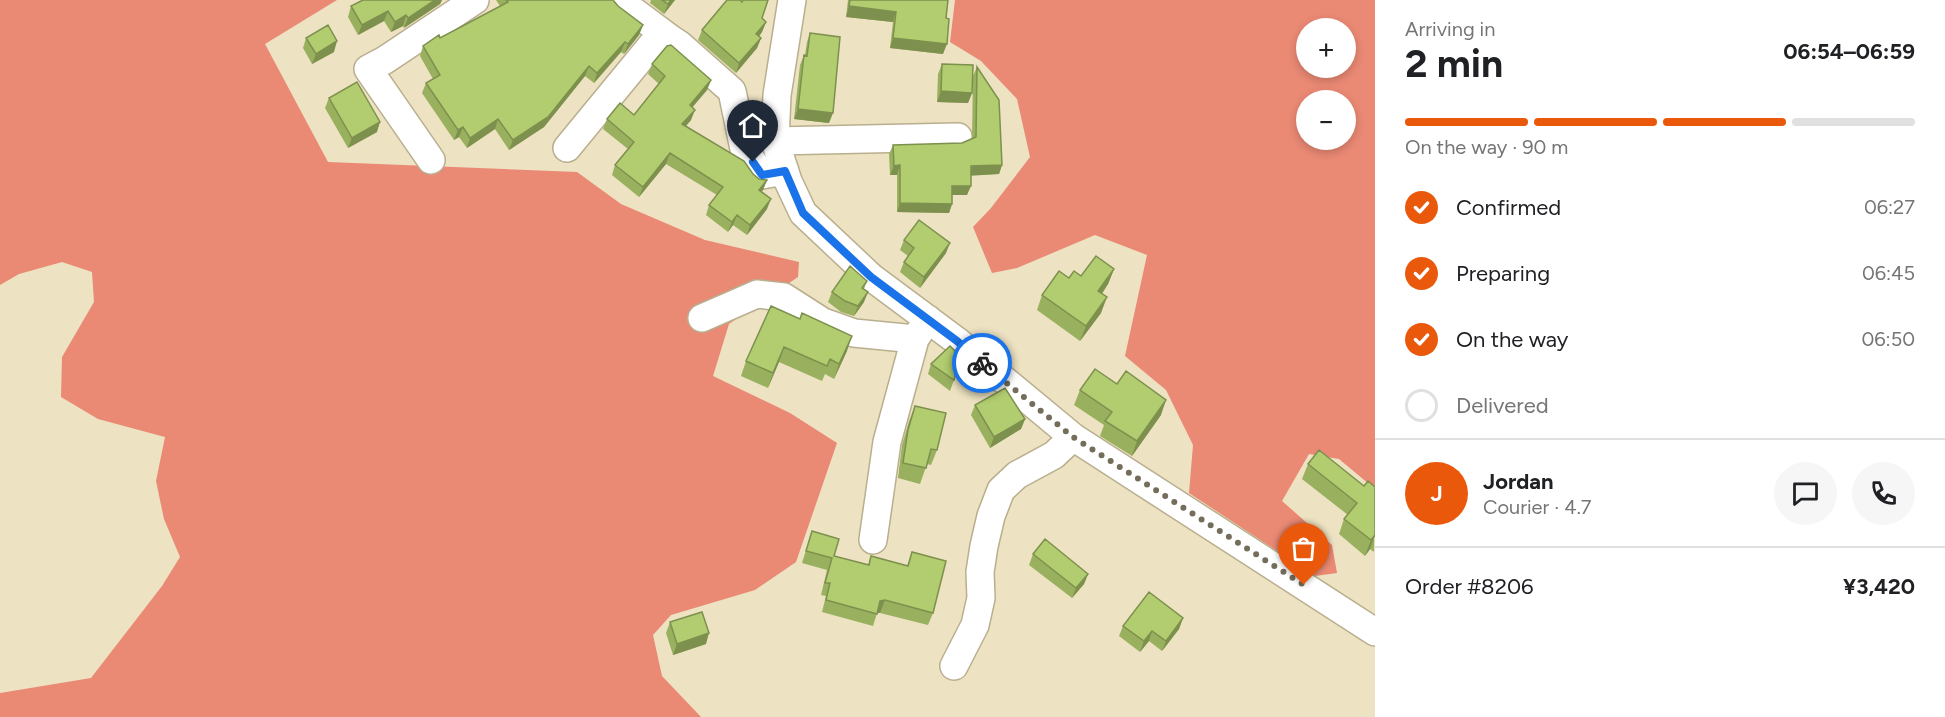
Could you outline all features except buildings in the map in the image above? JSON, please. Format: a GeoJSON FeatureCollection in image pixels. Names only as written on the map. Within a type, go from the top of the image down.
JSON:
{"type":"FeatureCollection","features":[{"type":"Feature","properties":{"kind":"street"},"geometry":{"type":"LineString","coordinates":[[431,160],[368,69],[476,0]]}},
{"type":"Feature","properties":{"kind":"street"},"geometry":{"type":"LineString","coordinates":[[792,0],[777,95],[775,141],[785,171],[803,213],[871,277],[921,329]]}},
{"type":"Feature","properties":{"kind":"street"},"geometry":{"type":"LineString","coordinates":[[624,4],[680,45],[732,91],[744,149],[762,175],[785,171]]}},
{"type":"Feature","properties":{"kind":"street"},"geometry":{"type":"LineString","coordinates":[[567,148],[655,41],[671,39]]}},
{"type":"Feature","properties":{"kind":"street"},"geometry":{"type":"LineString","coordinates":[[775,141],[957,137]]}},
{"type":"Feature","properties":{"kind":"street"},"geometry":{"type":"LineString","coordinates":[[702,318],[757,294],[784,297],[823,322],[854,333],[921,329],[957,341],[1073,437],[1375,632]]}},
{"type":"Feature","properties":{"kind":"street"},"geometry":{"type":"LineString","coordinates":[[873,540],[887,442],[921,329]]}},
{"type":"Feature","properties":{"kind":"street"},"geometry":{"type":"LineString","coordinates":[[954,666],[975,625],[981,598],[980,572],[984,546],[991,516],[1001,490],[1017,475],[1054,455],[1073,437]]}},
{"type":"Feature","properties":{"kind":"shaded area"},"geometry":{"type":"Polygon","coordinates":[[[0,0],[337,0],[265,44],[328,162],[577,172],[621,204],[705,240],[799,262],[798,277],[729,324],[713,376],[790,413],[837,443],[796,562],[755,590],[671,615],[653,635],[662,676],[701,717],[0,717],[0,693],[91,678],[162,586],[180,557],[164,519],[156,481],[165,437],[98,419],[61,397],[62,357],[94,302],[92,272],[62,262],[19,274],[0,285],[0,0]]]}},
{"type":"Feature","properties":{"kind":"shaded area"},"geometry":{"type":"Polygon","coordinates":[[[955,0],[1375,0],[1375,489],[1339,459],[1309,454],[1282,501],[1332,545],[1337,573],[1315,576],[1189,493],[1193,445],[1166,390],[1125,356],[1147,255],[1095,235],[1017,268],[992,273],[973,227],[991,208],[1030,157],[1017,99],[981,61],[950,42],[955,0]]]}},
{"type":"Feature","properties":{"kind":"way so far"},"geometry":{"type":"LineString","coordinates":[[982,363],[1073,437],[1304,585]]}},
{"type":"Feature","properties":{"kind":"route"},"geometry":{"type":"LineString","coordinates":[[753,162],[762,175],[785,171],[803,213],[871,277],[957,341],[982,363]]}}]}
